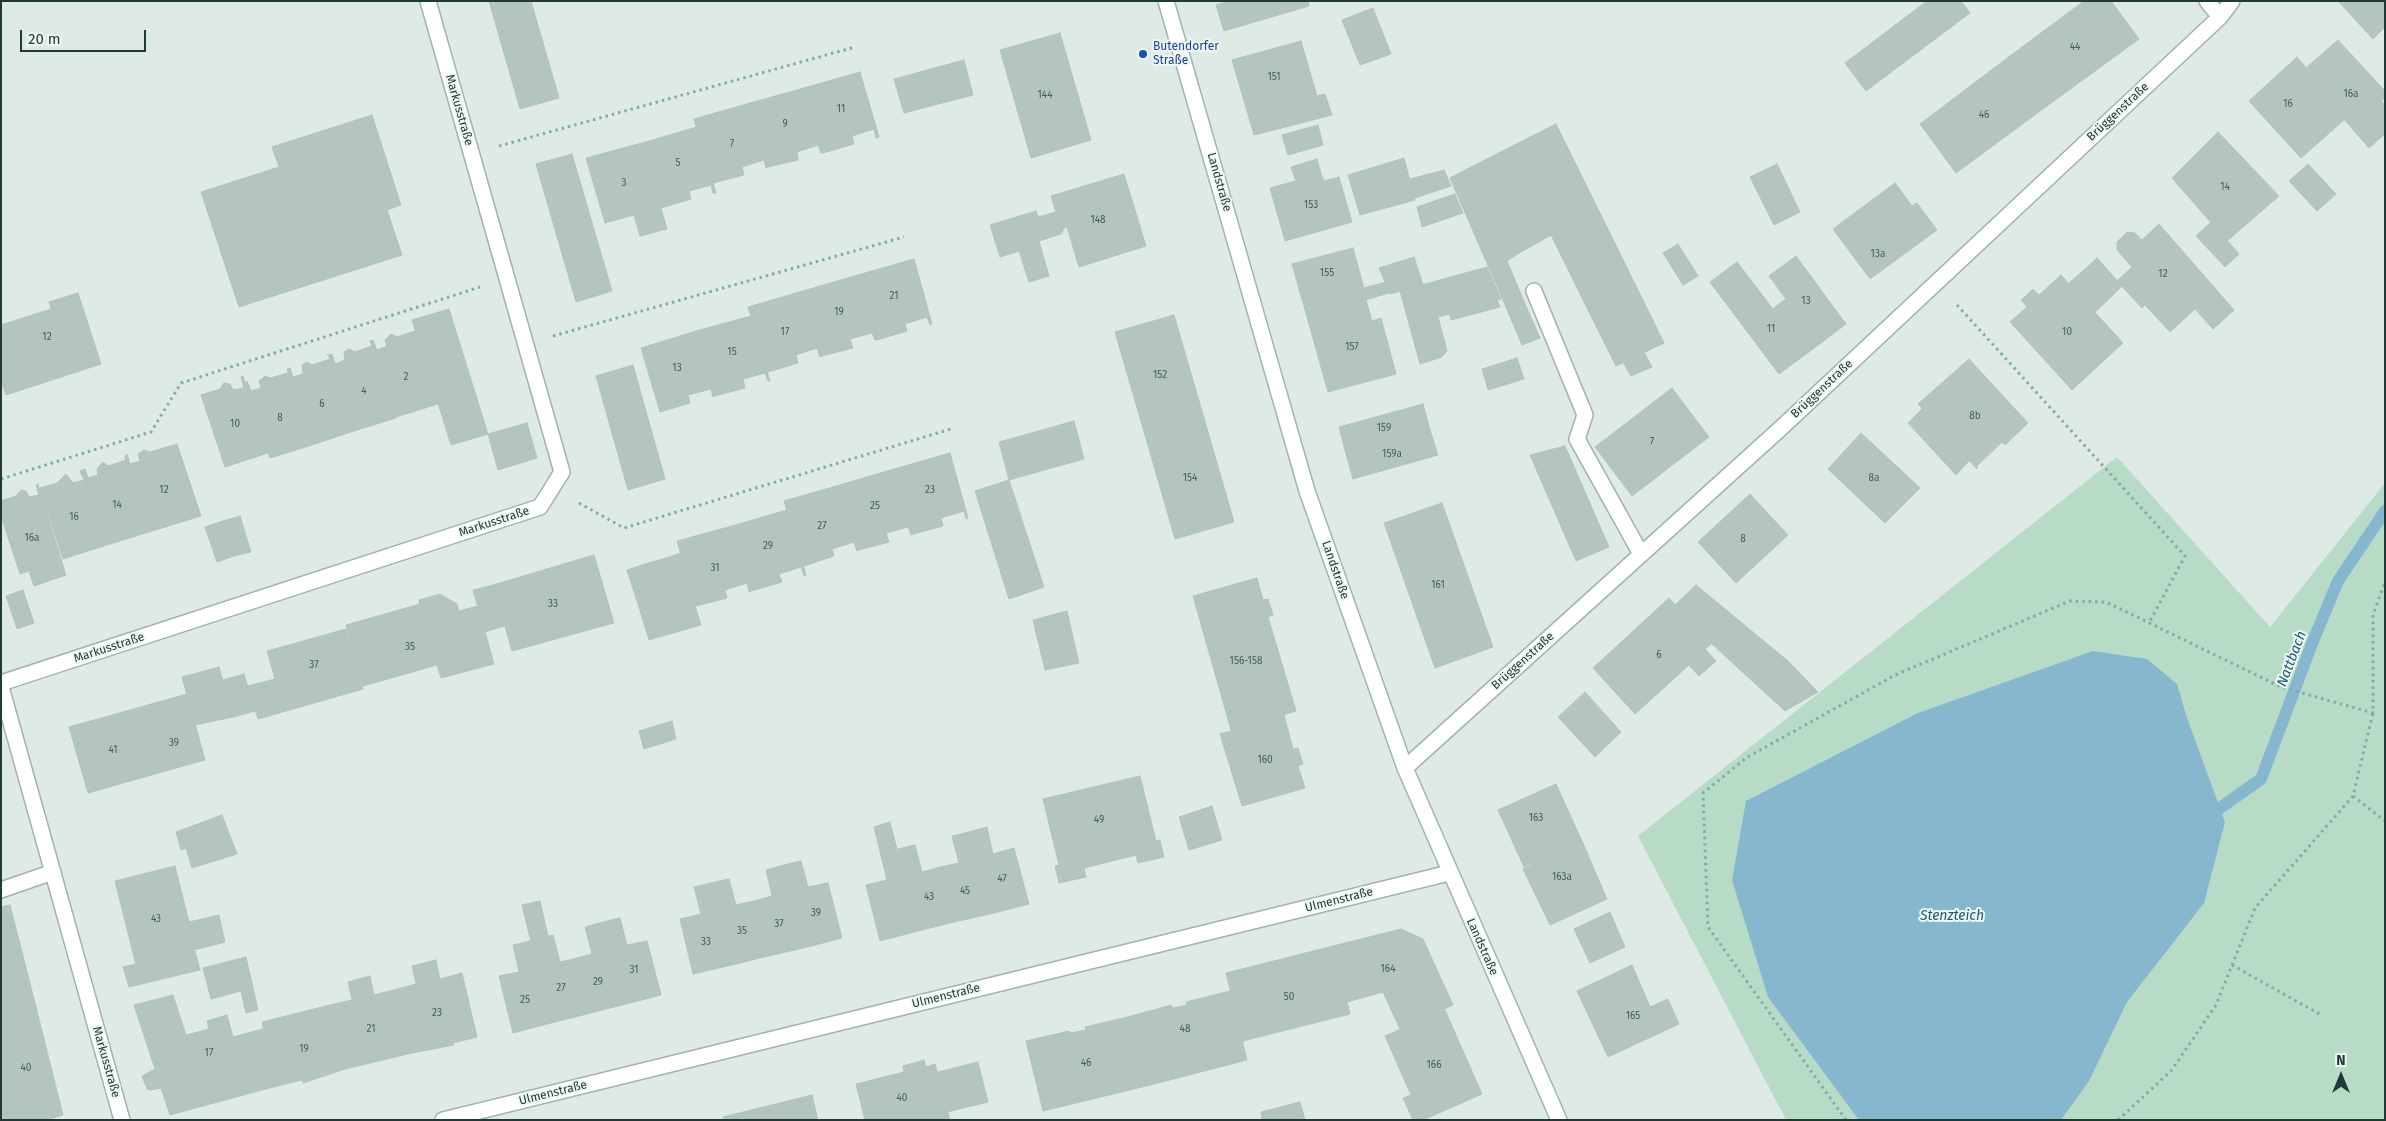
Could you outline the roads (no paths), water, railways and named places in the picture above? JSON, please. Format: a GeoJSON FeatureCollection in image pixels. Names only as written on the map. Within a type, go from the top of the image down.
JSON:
{"type":"FeatureCollection","features":[{"type":"Feature","properties":{"kind":"street","name":"Markusstraße"},"geometry":{"type":"LineString","coordinates":[[1,683],[540,507],[552,488],[562,472],[428,1]]}},
{"type":"Feature","properties":{"kind":"street","name":"Landstraße"},"geometry":{"type":"LineString","coordinates":[[1166,1],[1307,491],[1405,768],[1449,873],[1559,1120]]}},
{"type":"Feature","properties":{"kind":"street"},"geometry":{"type":"LineString","coordinates":[[2206,1],[2220,17]]}},
{"type":"Feature","properties":{"kind":"street","name":"Brüggenstraße"},"geometry":{"type":"LineString","coordinates":[[1405,768],[1690,510],[1936,282],[2220,17],[2232,1]]}},
{"type":"Feature","properties":{"kind":"street"},"geometry":{"type":"LineString","coordinates":[[1534,291],[1586,415],[1577,439],[1641,554]]}},
{"type":"Feature","properties":{"kind":"street","name":"Markusstraße"},"geometry":{"type":"LineString","coordinates":[[1,687],[122,1120]]}},
{"type":"Feature","properties":{"kind":"street"},"geometry":{"type":"LineString","coordinates":[[1,890],[53,872]]}},
{"type":"Feature","properties":{"kind":"street","name":"Ulmenstraße"},"geometry":{"type":"LineString","coordinates":[[443,1120],[1449,873]]}},
{"type":"Feature","properties":{"kind":"water","name":"Stenzteich"},"geometry":{"type":"Polygon","coordinates":[[[2093,651],[2147,659],[2177,684],[2187,718],[2225,822],[2204,903],[2127,1002],[2089,1081],[2061,1120],[1859,1120],[1768,997],[1732,880],[1746,801],[1918,713],[2093,651]]]}},
{"type":"Feature","properties":{"kind":"waterway","name":"Nattbach"},"geometry":{"type":"LineString","coordinates":[[2220,808],[2261,779],[2313,641],[2338,581],[2385,511]]}},
{"type":"Feature","properties":{"kind":"place","name":"Butendorfer Straße"},"geometry":{"type":"Point","coordinates":[1143,54]}}]}
